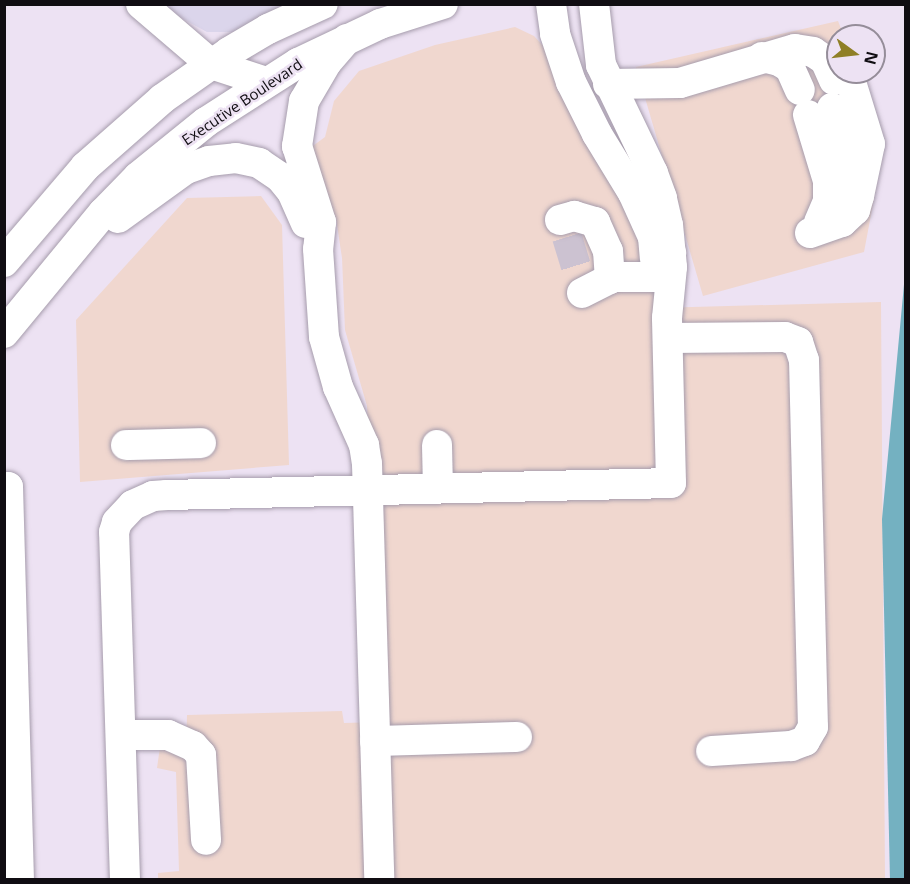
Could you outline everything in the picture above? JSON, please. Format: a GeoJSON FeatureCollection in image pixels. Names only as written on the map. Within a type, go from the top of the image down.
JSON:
{"type":"FeatureCollection","features":[{"type":"Feature","properties":{"kind":"street"},"geometry":{"type":"LineString","coordinates":[[141,4],[211,64],[266,82]]}},
{"type":"Feature","properties":{"kind":"street"},"geometry":{"type":"LineString","coordinates":[[4,262],[85,167],[162,99],[211,64],[268,29],[323,4]]}},
{"type":"Feature","properties":{"kind":"street","name":"Executive Boulevard"},"geometry":{"type":"LineString","coordinates":[[4,333],[138,177],[206,122],[266,82],[347,39],[416,11],[443,4]]}},
{"type":"Feature","properties":{"kind":"street"},"geometry":{"type":"LineString","coordinates":[[551,4],[555,34],[571,82],[588,117],[633,193],[653,237],[655,278],[659,304],[667,328]]}},
{"type":"Feature","properties":{"kind":"street"},"geometry":{"type":"LineString","coordinates":[[125,879],[114,532],[124,513],[133,505],[153,496],[671,483],[667,328],[671,253],[659,190],[637,137],[608,84],[601,65],[594,4]]}},
{"type":"Feature","properties":{"kind":"street"},"geometry":{"type":"LineString","coordinates":[[347,39],[311,86],[304,101],[298,131],[301,163],[321,222],[318,249],[324,338],[338,387],[364,445],[370,489],[379,879]]}},
{"type":"Feature","properties":{"kind":"street"},"geometry":{"type":"LineString","coordinates":[[608,84],[680,83],[775,54],[788,43],[803,40],[823,44],[826,91],[828,181],[823,215],[824,229],[855,210],[870,148],[826,91],[779,61],[775,54]]}},
{"type":"Feature","properties":{"kind":"street"},"geometry":{"type":"LineString","coordinates":[[74,249],[186,169],[209,161],[236,159],[259,163],[280,177],[300,206],[318,249]]}},
{"type":"Feature","properties":{"kind":"street"},"geometry":{"type":"LineString","coordinates":[[560,220],[574,216],[595,222],[609,250],[610,279]]}},
{"type":"Feature","properties":{"kind":"street"},"geometry":{"type":"LineString","coordinates":[[655,278],[671,253]]}},
{"type":"Feature","properties":{"kind":"street"},"geometry":{"type":"LineString","coordinates":[[582,292],[610,279],[655,278]]}},
{"type":"Feature","properties":{"kind":"street"},"geometry":{"type":"LineString","coordinates":[[667,328],[785,337],[798,342],[804,360],[813,727],[805,741],[791,746],[711,751]]}},
{"type":"Feature","properties":{"kind":"street"},"geometry":{"type":"LineString","coordinates":[[126,445],[201,443]]}},
{"type":"Feature","properties":{"kind":"street"},"geometry":{"type":"LineString","coordinates":[[437,446],[438,488]]}},
{"type":"Feature","properties":{"kind":"street"},"geometry":{"type":"LineString","coordinates":[[4,490],[8,487],[19,879]]}},
{"type":"Feature","properties":{"kind":"street"},"geometry":{"type":"LineString","coordinates":[[122,735],[168,735],[193,746],[201,755],[206,840]]}},
{"type":"Feature","properties":{"kind":"street"},"geometry":{"type":"LineString","coordinates":[[375,741],[517,737]]}},
{"type":"Feature","properties":{"kind":"shaded area"},"geometry":{"type":"Polygon","coordinates":[[[162,5],[294,5],[235,32],[207,32],[162,5]]]}},
{"type":"Feature","properties":{"kind":"shaded area"},"geometry":{"type":"Polygon","coordinates":[[[838,21],[839,24],[826,24],[826,84],[845,84],[884,146],[864,252],[703,296],[636,67],[838,21]]]}},
{"type":"Feature","properties":{"kind":"shaded area"},"geometry":{"type":"Polygon","coordinates":[[[515,27],[534,36],[548,51],[649,246],[656,308],[881,302],[885,879],[158,879],[158,873],[179,871],[176,772],[157,768],[160,747],[186,749],[187,715],[342,711],[344,723],[379,722],[367,406],[345,330],[342,258],[336,218],[306,151],[325,137],[334,101],[359,71],[435,45],[515,27]]]}},
{"type":"Feature","properties":{"kind":"shaded area"},"geometry":{"type":"Polygon","coordinates":[[[261,196],[282,225],[289,465],[80,482],[76,320],[187,198],[261,196]]]}},
{"type":"Feature","properties":{"kind":"water"},"geometry":{"type":"Polygon","coordinates":[[[905,274],[906,879],[890,880],[882,519],[905,274]]]}},
{"type":"Feature","properties":{"kind":"tunnel"},"geometry":{"type":"LineString","coordinates":[[567,237],[578,274]]}}]}
